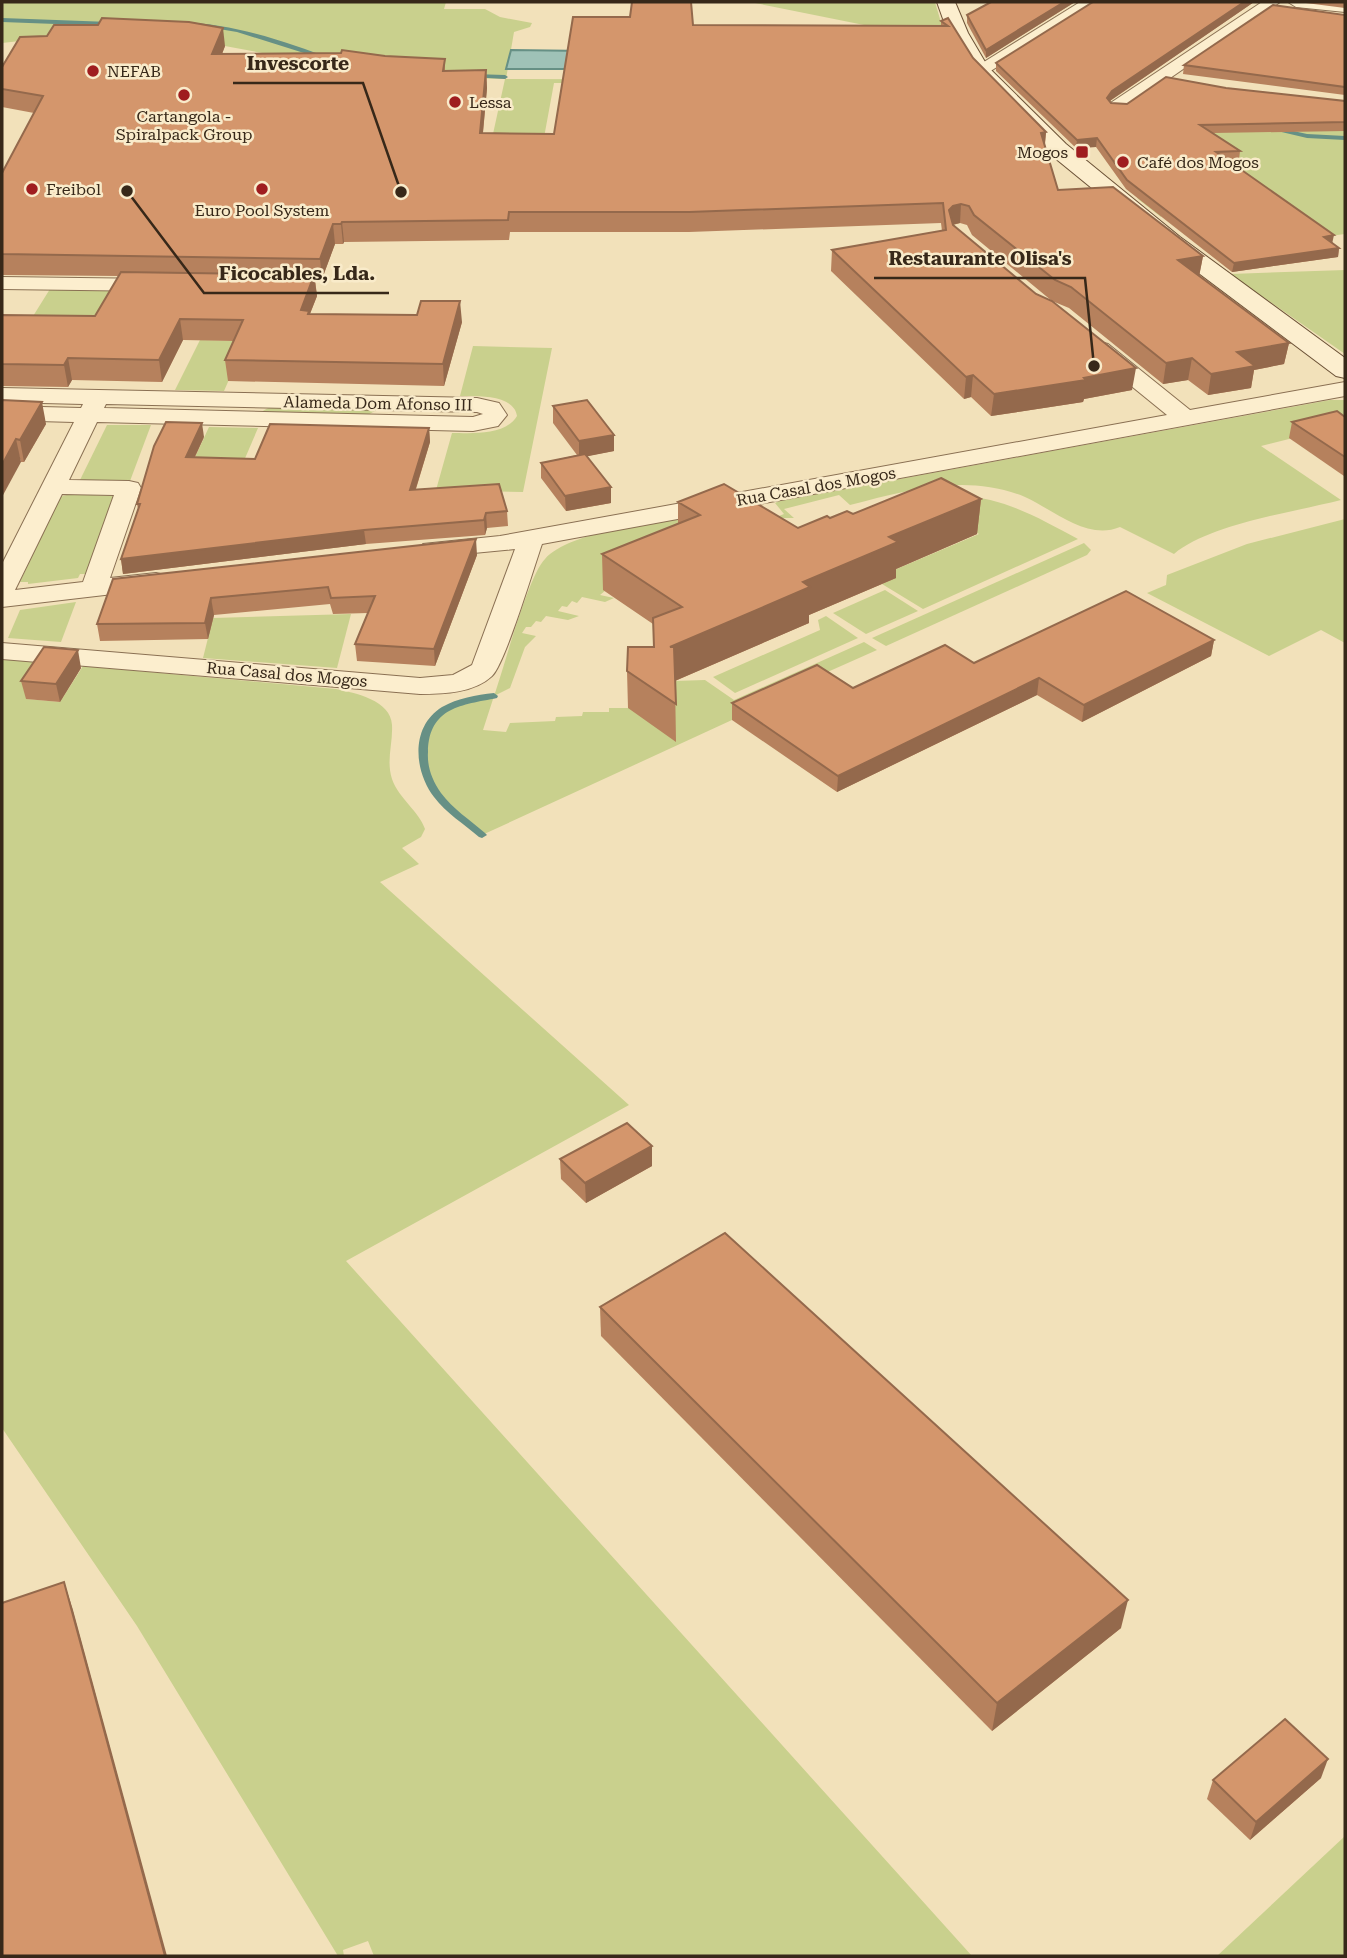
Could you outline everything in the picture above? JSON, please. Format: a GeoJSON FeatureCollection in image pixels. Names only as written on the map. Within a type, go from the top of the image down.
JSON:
{"type":"FeatureCollection","features":[{"type":"Feature","properties":{"kind":"street"},"geometry":{"type":"LineString","coordinates":[[946,2],[979,44],[983,73],[1065,155],[1172,242],[1345,370]]}},
{"type":"Feature","properties":{"kind":"street"},"geometry":{"type":"LineString","coordinates":[[983,73],[1021,44],[1091,2]]}},
{"type":"Feature","properties":{"kind":"street"},"geometry":{"type":"LineString","coordinates":[[1118,106],[1269,2],[1279,8],[1345,15]]}},
{"type":"Feature","properties":{"kind":"street"},"geometry":{"type":"LineString","coordinates":[[1296,2],[1345,7]]}},
{"type":"Feature","properties":{"kind":"street"},"geometry":{"type":"LineString","coordinates":[[979,44],[1021,44]]}},
{"type":"Feature","properties":{"kind":"street"},"geometry":{"type":"LineString","coordinates":[[1161,77],[1187,82]]}},
{"type":"Feature","properties":{"kind":"street"},"geometry":{"type":"LineString","coordinates":[[2,283],[181,285]]}},
{"type":"Feature","properties":{"kind":"street"},"geometry":{"type":"LineString","coordinates":[[1080,332],[1185,418]]}},
{"type":"Feature","properties":{"kind":"street","name":"Rua Casal dos Mogos"},"geometry":{"type":"LineString","coordinates":[[2,651],[420,686],[460,683],[474,678],[484,669],[531,539],[1345,388]]}},
{"type":"Feature","properties":{"kind":"street","name":"Alameda Dom Afonso III"},"geometry":{"type":"LineString","coordinates":[[2,395],[94,406],[473,424],[490,421],[495,415],[491,408],[477,405],[94,406],[2,413]]}},
{"type":"Feature","properties":{"kind":"street"},"geometry":{"type":"LineString","coordinates":[[2,589],[94,406]]}},
{"type":"Feature","properties":{"kind":"street"},"geometry":{"type":"LineString","coordinates":[[53,487],[129,488],[94,588]]}},
{"type":"Feature","properties":{"kind":"street"},"geometry":{"type":"LineString","coordinates":[[411,551],[531,539]]}},
{"type":"Feature","properties":{"kind":"street"},"geometry":{"type":"LineString","coordinates":[[2,599],[183,577]]}},
{"type":"Feature","properties":{"kind":"green space"},"geometry":{"type":"Polygon","coordinates":[[[2,2],[446,2],[444,9],[485,9],[500,17],[532,23],[530,27],[514,32],[506,79],[822,80],[835,84],[554,83],[543,143],[491,143],[505,79],[429,77],[344,68],[187,39],[56,37],[2,43],[2,2]]]}},
{"type":"Feature","properties":{"kind":"green space"},"geometry":{"type":"Polygon","coordinates":[[[750,2],[935,2],[942,26],[879,28],[750,2]]]}},
{"type":"Feature","properties":{"kind":"green space"},"geometry":{"type":"Polygon","coordinates":[[[1084,109],[1345,131],[1345,234],[1322,237],[1161,217],[1138,199],[1084,109]]]}},
{"type":"Feature","properties":{"kind":"green space"},"geometry":{"type":"Polygon","coordinates":[[[1345,270],[1345,354],[1230,274],[1345,270]]]}},
{"type":"Feature","properties":{"kind":"green space"},"geometry":{"type":"Polygon","coordinates":[[[50,289],[126,290],[98,338],[20,337],[50,289]]]}},
{"type":"Feature","properties":{"kind":"green space"},"geometry":{"type":"Polygon","coordinates":[[[200,340],[246,341],[224,391],[175,390],[200,340]]]}},
{"type":"Feature","properties":{"kind":"green space"},"geometry":{"type":"Polygon","coordinates":[[[473,346],[552,348],[523,492],[436,490],[452,433],[496,430],[505,427],[517,416],[514,409],[502,400],[460,396],[473,346]]]}},
{"type":"Feature","properties":{"kind":"green space"},"geometry":{"type":"Polygon","coordinates":[[[1330,400],[1345,400],[1345,436],[1333,428],[1261,446],[1341,500],[1230,527],[1174,554],[1120,527],[1095,530],[1083,527],[1025,497],[981,486],[937,486],[850,505],[839,495],[784,509],[794,518],[774,518],[784,514],[775,503],[779,501],[1330,400]]]}},
{"type":"Feature","properties":{"kind":"green space"},"geometry":{"type":"Polygon","coordinates":[[[274,405],[382,407],[364,417],[255,415],[274,405]]]}},
{"type":"Feature","properties":{"kind":"green space"},"geometry":{"type":"Polygon","coordinates":[[[107,425],[151,425],[130,481],[80,480],[107,425]]]}},
{"type":"Feature","properties":{"kind":"green space"},"geometry":{"type":"Polygon","coordinates":[[[209,427],[258,428],[234,484],[183,483],[209,427]]]}},
{"type":"Feature","properties":{"kind":"green space"},"geometry":{"type":"Polygon","coordinates":[[[70,494],[113,496],[86,574],[80,574],[78,578],[28,584],[20,582],[60,497],[70,494]]]}},
{"type":"Feature","properties":{"kind":"green space"},"geometry":{"type":"Polygon","coordinates":[[[959,495],[1007,505],[1035,516],[1078,539],[923,609],[882,584],[895,578],[887,573],[979,534],[958,521],[959,495]]]}},
{"type":"Feature","properties":{"kind":"green space"},"geometry":{"type":"Polygon","coordinates":[[[694,516],[600,595],[614,598],[605,602],[582,597],[577,603],[572,601],[558,611],[579,616],[568,620],[546,616],[541,622],[536,621],[531,627],[526,627],[522,633],[536,636],[525,647],[510,688],[494,696],[524,602],[545,559],[557,549],[593,535],[694,516]]]}},
{"type":"Feature","properties":{"kind":"green space"},"geometry":{"type":"Polygon","coordinates":[[[1345,519],[1345,643],[1321,630],[1269,656],[1147,593],[1166,585],[1167,575],[1247,544],[1345,519]]]}},
{"type":"Feature","properties":{"kind":"green space"},"geometry":{"type":"Polygon","coordinates":[[[1084,543],[1091,550],[1087,555],[886,646],[872,638],[1084,543]]]}},
{"type":"Feature","properties":{"kind":"green space"},"geometry":{"type":"Polygon","coordinates":[[[885,590],[918,611],[866,634],[833,613],[885,590]]]}},
{"type":"Feature","properties":{"kind":"green space"},"geometry":{"type":"Polygon","coordinates":[[[76,602],[61,642],[8,638],[20,610],[76,602]]]}},
{"type":"Feature","properties":{"kind":"green space"},"geometry":{"type":"Polygon","coordinates":[[[351,614],[337,668],[203,658],[213,618],[351,614]]]}},
{"type":"Feature","properties":{"kind":"green space"},"geometry":{"type":"Polygon","coordinates":[[[826,616],[858,638],[735,693],[713,677],[820,630],[818,620],[826,616]]]}},
{"type":"Feature","properties":{"kind":"green space"},"geometry":{"type":"Polygon","coordinates":[[[864,642],[877,650],[814,678],[817,681],[482,835],[445,804],[433,789],[424,766],[424,739],[428,727],[444,710],[467,701],[494,696],[483,730],[506,732],[510,723],[555,721],[556,717],[582,716],[583,712],[636,708],[674,681],[705,680],[734,700],[864,642]]]}},
{"type":"Feature","properties":{"kind":"green space"},"geometry":{"type":"Polygon","coordinates":[[[2,659],[50,663],[27,699],[60,702],[83,666],[336,689],[371,699],[386,709],[392,725],[392,779],[425,829],[421,837],[402,848],[419,864],[380,882],[629,1105],[346,1261],[972,1956],[374,1956],[368,1941],[343,1950],[344,1956],[338,1956],[137,1626],[2,1428],[2,659]]]}},
{"type":"Feature","properties":{"kind":"green space"},"geometry":{"type":"Polygon","coordinates":[[[1345,1836],[1345,1956],[1217,1956],[1345,1836]]]}},
{"type":"Feature","properties":{"kind":"water"},"geometry":{"type":"Polygon","coordinates":[[[511,50],[586,51],[583,69],[506,69],[511,50]]]}},
{"type":"Feature","properties":{"kind":"building"},"geometry":{"type":"Polygon","coordinates":[[[632,2],[691,2],[693,25],[948,26],[941,21],[948,18],[973,58],[1046,132],[1041,133],[1058,190],[1113,187],[1203,256],[1178,260],[1289,343],[1237,352],[1255,366],[1211,374],[1192,358],[1166,363],[1071,287],[1055,280],[974,215],[969,206],[961,204],[949,210],[953,225],[1036,294],[1052,301],[1136,368],[1084,378],[1086,380],[994,394],[973,375],[966,377],[832,250],[946,230],[943,203],[689,212],[509,212],[508,220],[342,222],[333,224],[320,259],[2,254],[2,173],[43,96],[2,89],[2,67],[20,37],[47,36],[54,25],[98,25],[102,18],[189,22],[223,28],[212,54],[341,53],[342,50],[385,56],[445,59],[443,71],[486,70],[480,133],[554,134],[573,17],[630,17],[632,2]]]}},
{"type":"Feature","properties":{"kind":"building"},"geometry":{"type":"Polygon","coordinates":[[[991,2],[1064,2],[986,50],[967,15],[991,2]]]}},
{"type":"Feature","properties":{"kind":"building"},"geometry":{"type":"Polygon","coordinates":[[[1093,2],[1244,2],[1112,91],[1107,98],[1111,103],[1127,104],[1166,77],[1226,88],[1345,101],[1345,122],[1200,125],[1240,151],[1216,152],[1334,235],[1324,237],[1339,248],[1234,263],[1127,180],[1097,138],[1077,140],[996,63],[1093,2]]]}},
{"type":"Feature","properties":{"kind":"building"},"geometry":{"type":"Polygon","coordinates":[[[1273,5],[1345,15],[1345,87],[1184,65],[1273,5]]]}},
{"type":"Feature","properties":{"kind":"building"},"geometry":{"type":"Polygon","coordinates":[[[121,272],[314,275],[301,310],[309,311],[308,314],[417,315],[421,301],[460,301],[443,364],[225,360],[243,320],[180,319],[159,360],[68,358],[64,365],[2,364],[2,315],[95,316],[121,272]]]}},
{"type":"Feature","properties":{"kind":"building"},"geometry":{"type":"Polygon","coordinates":[[[2,400],[42,402],[20,440],[16,439],[2,465],[2,400]]]}},
{"type":"Feature","properties":{"kind":"building"},"geometry":{"type":"Polygon","coordinates":[[[587,400],[614,435],[579,441],[553,406],[587,400]]]}},
{"type":"Feature","properties":{"kind":"building"},"geometry":{"type":"Polygon","coordinates":[[[1337,411],[1345,417],[1345,457],[1292,422],[1337,411]]]}},
{"type":"Feature","properties":{"kind":"building"},"geometry":{"type":"Polygon","coordinates":[[[166,422],[202,423],[186,457],[255,459],[270,424],[429,428],[410,490],[499,484],[507,511],[486,513],[484,520],[364,530],[121,559],[140,504],[137,504],[154,446],[166,422]]]}},
{"type":"Feature","properties":{"kind":"building"},"geometry":{"type":"Polygon","coordinates":[[[585,454],[611,487],[565,496],[541,463],[585,454]]]}},
{"type":"Feature","properties":{"kind":"building"},"geometry":{"type":"Polygon","coordinates":[[[941,478],[981,499],[889,537],[898,542],[803,582],[810,587],[670,647],[674,647],[676,704],[627,671],[628,647],[654,647],[653,618],[682,607],[602,554],[700,515],[678,502],[724,484],[798,528],[827,516],[830,518],[847,511],[853,514],[941,478]]]}},
{"type":"Feature","properties":{"kind":"building"},"geometry":{"type":"Polygon","coordinates":[[[476,539],[434,649],[355,644],[375,596],[331,598],[328,587],[211,598],[205,623],[97,624],[113,579],[476,539]]]}},
{"type":"Feature","properties":{"kind":"building"},"geometry":{"type":"Polygon","coordinates":[[[1126,591],[1214,640],[1084,705],[1039,678],[838,776],[732,703],[817,665],[853,688],[945,645],[974,663],[1126,591]]]}},
{"type":"Feature","properties":{"kind":"building"},"geometry":{"type":"Polygon","coordinates":[[[44,647],[78,650],[56,684],[21,681],[44,647]]]}},
{"type":"Feature","properties":{"kind":"building"},"geometry":{"type":"Polygon","coordinates":[[[627,1123],[652,1146],[585,1183],[560,1159],[627,1123]]]}},
{"type":"Feature","properties":{"kind":"building"},"geometry":{"type":"Polygon","coordinates":[[[725,1233],[1128,1600],[997,1703],[600,1307],[725,1233]]]}},
{"type":"Feature","properties":{"kind":"building"},"geometry":{"type":"Polygon","coordinates":[[[64,1582],[165,1956],[2,1956],[2,1603],[64,1582]]]}},
{"type":"Feature","properties":{"kind":"building"},"geometry":{"type":"Polygon","coordinates":[[[1285,1719],[1328,1759],[1256,1822],[1213,1780],[1285,1719]]]}},
{"type":"Feature","properties":{"kind":"waterway"},"geometry":{"type":"LineString","coordinates":[[2,20],[110,24]]}},
{"type":"Feature","properties":{"kind":"waterway"},"geometry":{"type":"LineString","coordinates":[[182,24],[237,30],[325,58]]}},
{"type":"Feature","properties":{"kind":"waterway"},"geometry":{"type":"LineString","coordinates":[[473,76],[505,77]]}},
{"type":"Feature","properties":{"kind":"waterway"},"geometry":{"type":"LineString","coordinates":[[1275,129],[1307,136],[1345,138]]}},
{"type":"Feature","properties":{"kind":"waterway"},"geometry":{"type":"LineString","coordinates":[[482,835],[450,808],[431,786],[424,764],[424,739],[428,727],[444,710],[467,700],[494,696]]}},
{"type":"Feature","properties":{"kind":"place","name":"NEFAB"},"geometry":{"type":"Point","coordinates":[93,71]}},
{"type":"Feature","properties":{"kind":"place","name":"Cartangola - Spiralpack Group"},"geometry":{"type":"Point","coordinates":[184,95]}},
{"type":"Feature","properties":{"kind":"place","name":"Lessa"},"geometry":{"type":"Point","coordinates":[455,102]}},
{"type":"Feature","properties":{"kind":"place","name":"Mogos"},"geometry":{"type":"Point","coordinates":[1082,152]}},
{"type":"Feature","properties":{"kind":"place","name":"Café dos Mogos"},"geometry":{"type":"Point","coordinates":[1123,162]}},
{"type":"Feature","properties":{"kind":"place","name":"Freibol"},"geometry":{"type":"Point","coordinates":[32,189]}},
{"type":"Feature","properties":{"kind":"place","name":"Euro Pool System"},"geometry":{"type":"Point","coordinates":[262,189]}},
{"type":"Feature","properties":{"kind":"place","name":"Ficocables, Lda."},"geometry":{"type":"Point","coordinates":[127,191]}},
{"type":"Feature","properties":{"kind":"place","name":"Invescorte"},"geometry":{"type":"Point","coordinates":[401,192]}},
{"type":"Feature","properties":{"kind":"place","name":"Restaurante Olisa's"},"geometry":{"type":"Point","coordinates":[1094,366]}}]}
